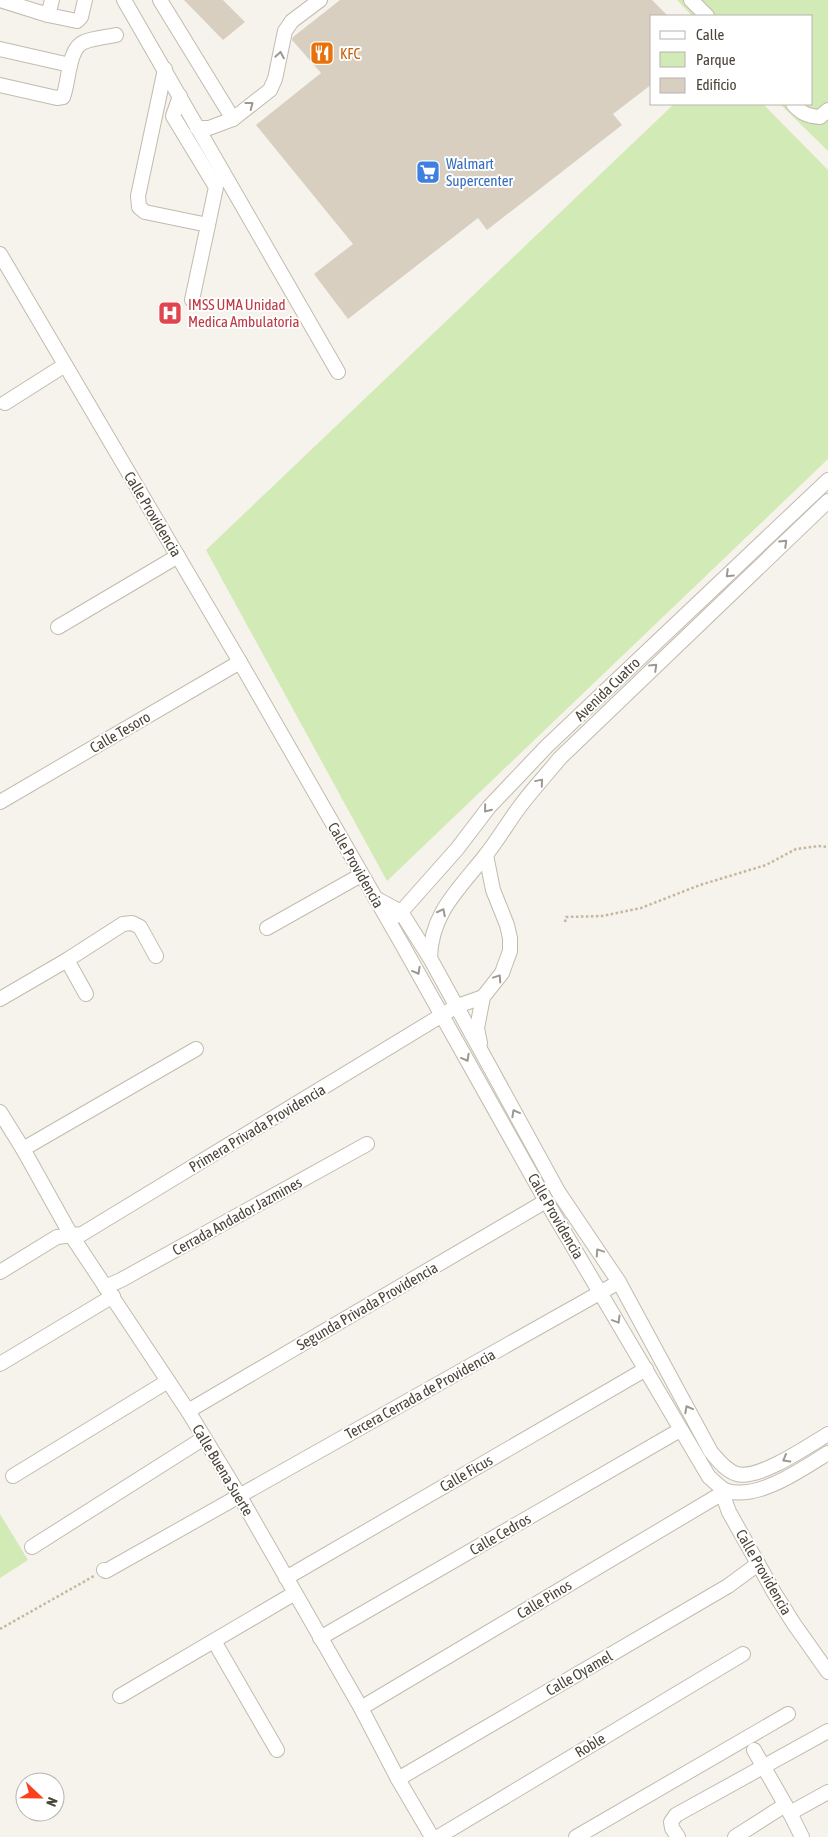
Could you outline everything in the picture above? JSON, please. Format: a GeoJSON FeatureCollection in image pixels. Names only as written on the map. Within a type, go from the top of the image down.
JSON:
{"type":"FeatureCollection","features":[{"type":"Feature","properties":{"kind":"street"},"geometry":{"type":"LineString","coordinates":[[0,0],[15,2],[48,15],[77,21],[81,17],[85,0]]}},
{"type":"Feature","properties":{"kind":"street"},"geometry":{"type":"LineString","coordinates":[[48,15],[52,0]]}},
{"type":"Feature","properties":{"kind":"street"},"geometry":{"type":"LineString","coordinates":[[124,0],[338,372]]}},
{"type":"Feature","properties":{"kind":"street"},"geometry":{"type":"LineString","coordinates":[[160,0],[233,119]]}},
{"type":"Feature","properties":{"kind":"street"},"geometry":{"type":"LineString","coordinates":[[198,128],[209,128],[233,119],[270,90],[285,31],[292,21],[320,0]]}},
{"type":"Feature","properties":{"kind":"street"},"geometry":{"type":"LineString","coordinates":[[691,0],[706,15]]}},
{"type":"Feature","properties":{"kind":"street"},"geometry":{"type":"LineString","coordinates":[[0,84],[57,98],[63,97],[70,65],[76,49],[83,42],[116,35]]}},
{"type":"Feature","properties":{"kind":"street"},"geometry":{"type":"LineString","coordinates":[[0,49],[70,65]]}},
{"type":"Feature","properties":{"kind":"street"},"geometry":{"type":"LineString","coordinates":[[165,69],[138,196],[139,207],[145,212],[208,225]]}},
{"type":"Feature","properties":{"kind":"street"},"geometry":{"type":"LineString","coordinates":[[180,96],[173,116],[216,186],[192,300]]}},
{"type":"Feature","properties":{"kind":"street"},"geometry":{"type":"LineString","coordinates":[[794,105],[802,113],[810,116],[820,117],[828,110]]}},
{"type":"Feature","properties":{"kind":"street","name":"Calle Providencia"},"geometry":{"type":"LineString","coordinates":[[0,254],[240,662],[443,1016],[546,1201],[709,1477],[726,1491],[725,1501],[729,1512],[758,1564],[794,1624],[828,1672]]}},
{"type":"Feature","properties":{"kind":"street"},"geometry":{"type":"LineString","coordinates":[[5,403],[65,365]]}},
{"type":"Feature","properties":{"kind":"street","name":"Avenida Cuatro"},"geometry":{"type":"LineString","coordinates":[[388,921],[401,912],[457,849],[489,807],[547,746],[828,480]]}},
{"type":"Feature","properties":{"kind":"street","name":"Avenida Cuatro"},"geometry":{"type":"LineString","coordinates":[[430,958],[430,942],[446,905],[486,855],[521,805],[560,758],[828,501]]}},
{"type":"Feature","properties":{"kind":"street"},"geometry":{"type":"LineString","coordinates":[[753,551],[764,562]]}},
{"type":"Feature","properties":{"kind":"street"},"geometry":{"type":"LineString","coordinates":[[58,627],[178,556]]}},
{"type":"Feature","properties":{"kind":"street","name":"Calle Tesoro"},"geometry":{"type":"LineString","coordinates":[[0,802],[240,662]]}},
{"type":"Feature","properties":{"kind":"street"},"geometry":{"type":"LineString","coordinates":[[483,1056],[477,1028],[483,997],[502,973],[507,963],[510,944],[507,925],[493,890],[486,855]]}},
{"type":"Feature","properties":{"kind":"street"},"geometry":{"type":"LineString","coordinates":[[266,928],[361,875]]}},
{"type":"Feature","properties":{"kind":"street"},"geometry":{"type":"LineString","coordinates":[[375,898],[401,912]]}},
{"type":"Feature","properties":{"kind":"street","name":"Calle Providencia"},"geometry":{"type":"LineString","coordinates":[[401,912],[430,958],[559,1193],[620,1282],[711,1452],[722,1466],[737,1474],[751,1475],[774,1465],[828,1434]]}},
{"type":"Feature","properties":{"kind":"street"},"geometry":{"type":"LineString","coordinates":[[0,999],[67,960],[123,924],[132,923],[140,927],[156,956]]}},
{"type":"Feature","properties":{"kind":"street"},"geometry":{"type":"LineString","coordinates":[[67,960],[86,994]]}},
{"type":"Feature","properties":{"kind":"street","name":"Primera Privada Providencia"},"geometry":{"type":"LineString","coordinates":[[0,1272],[57,1237],[82,1234],[443,1016],[456,1006],[483,997]]}},
{"type":"Feature","properties":{"kind":"street"},"geometry":{"type":"LineString","coordinates":[[23,1149],[196,1049]]}},
{"type":"Feature","properties":{"kind":"street","name":"Calle Buena Suerte"},"geometry":{"type":"LineString","coordinates":[[0,1112],[71,1235],[188,1411],[239,1495],[361,1708],[398,1779],[432,1837]]}},
{"type":"Feature","properties":{"kind":"street","name":"Cerrada Andador Jazmines"},"geometry":{"type":"LineString","coordinates":[[0,1364],[109,1291],[121,1280],[367,1144]]}},
{"type":"Feature","properties":{"kind":"street","name":"Segunda Privada Providencia"},"geometry":{"type":"LineString","coordinates":[[188,1411],[546,1201]]}},
{"type":"Feature","properties":{"kind":"street","name":"Tercera Cerrada de Providencia"},"geometry":{"type":"LineString","coordinates":[[104,1570],[106,1571],[620,1282]]}},
{"type":"Feature","properties":{"kind":"street","name":"Calle Ficus"},"geometry":{"type":"LineString","coordinates":[[286,1578],[646,1369]]}},
{"type":"Feature","properties":{"kind":"street"},"geometry":{"type":"LineString","coordinates":[[14,1476],[168,1381]]}},
{"type":"Feature","properties":{"kind":"street","name":"Calle Cedros"},"geometry":{"type":"LineString","coordinates":[[320,1638],[680,1430]]}},
{"type":"Feature","properties":{"kind":"street"},"geometry":{"type":"LineString","coordinates":[[32,1547],[204,1438]]}},
{"type":"Feature","properties":{"kind":"street"},"geometry":{"type":"LineString","coordinates":[[726,1491],[742,1492],[779,1482],[828,1453]]}},
{"type":"Feature","properties":{"kind":"street","name":"Calle Pinos"},"geometry":{"type":"LineString","coordinates":[[361,1708],[726,1491]]}},
{"type":"Feature","properties":{"kind":"street","name":"Calle Oyamel"},"geometry":{"type":"LineString","coordinates":[[398,1779],[719,1591],[758,1564]]}},
{"type":"Feature","properties":{"kind":"street"},"geometry":{"type":"LineString","coordinates":[[120,1696],[295,1594]]}},
{"type":"Feature","properties":{"kind":"street"},"geometry":{"type":"LineString","coordinates":[[214,1641],[277,1750]]}},
{"type":"Feature","properties":{"kind":"street","name":"Roble"},"geometry":{"type":"LineString","coordinates":[[438,1837],[743,1654]]}},
{"type":"Feature","properties":{"kind":"street"},"geometry":{"type":"LineString","coordinates":[[576,1837],[788,1714]]}},
{"type":"Feature","properties":{"kind":"street"},"geometry":{"type":"LineString","coordinates":[[678,1837],[672,1828],[671,1822],[676,1815],[828,1731]]}},
{"type":"Feature","properties":{"kind":"street"},"geometry":{"type":"LineString","coordinates":[[754,1750],[802,1837]]}},
{"type":"Feature","properties":{"kind":"street"},"geometry":{"type":"LineString","coordinates":[[735,1837],[788,1809],[828,1792]]}},
{"type":"Feature","properties":{"kind":"path"},"geometry":{"type":"LineString","coordinates":[[566,922],[566,917],[602,916],[648,906],[700,885],[766,865],[796,849],[819,846],[828,847]]}},
{"type":"Feature","properties":{"kind":"path"},"geometry":{"type":"LineString","coordinates":[[0,1629],[104,1570]]}},
{"type":"Feature","properties":{"kind":"green space"},"geometry":{"type":"Polygon","coordinates":[[[677,0],[828,0],[828,151],[781,105],[813,105],[813,15],[691,15],[677,0]]]}},
{"type":"Feature","properties":{"kind":"green space"},"geometry":{"type":"Polygon","coordinates":[[[673,105],[764,105],[828,170],[828,459],[387,881],[206,550],[673,105]]]}},
{"type":"Feature","properties":{"kind":"green space"},"geometry":{"type":"Polygon","coordinates":[[[0,1514],[28,1560],[0,1578],[0,1514]]]}},
{"type":"Feature","properties":{"kind":"building"},"geometry":{"type":"Polygon","coordinates":[[[184,0],[223,0],[245,22],[223,40],[184,0]]]}},
{"type":"Feature","properties":{"kind":"building","name":"Walmart Supercenter"},"geometry":{"type":"Polygon","coordinates":[[[340,0],[652,0],[667,15],[650,15],[650,86],[613,114],[622,125],[487,230],[478,218],[348,319],[314,274],[353,244],[256,125],[321,73],[292,40],[293,37],[340,0]]]}},
{"type":"Feature","properties":{"kind":"place","name":"KFC"},"geometry":{"type":"Point","coordinates":[322,53]}},
{"type":"Feature","properties":{"kind":"place","name":"Walmart Supercenter"},"geometry":{"type":"Point","coordinates":[428,172]}},
{"type":"Feature","properties":{"kind":"place","name":"IMSS UMA Unidad Medica Ambulatoria"},"geometry":{"type":"Point","coordinates":[170,313]}}]}
